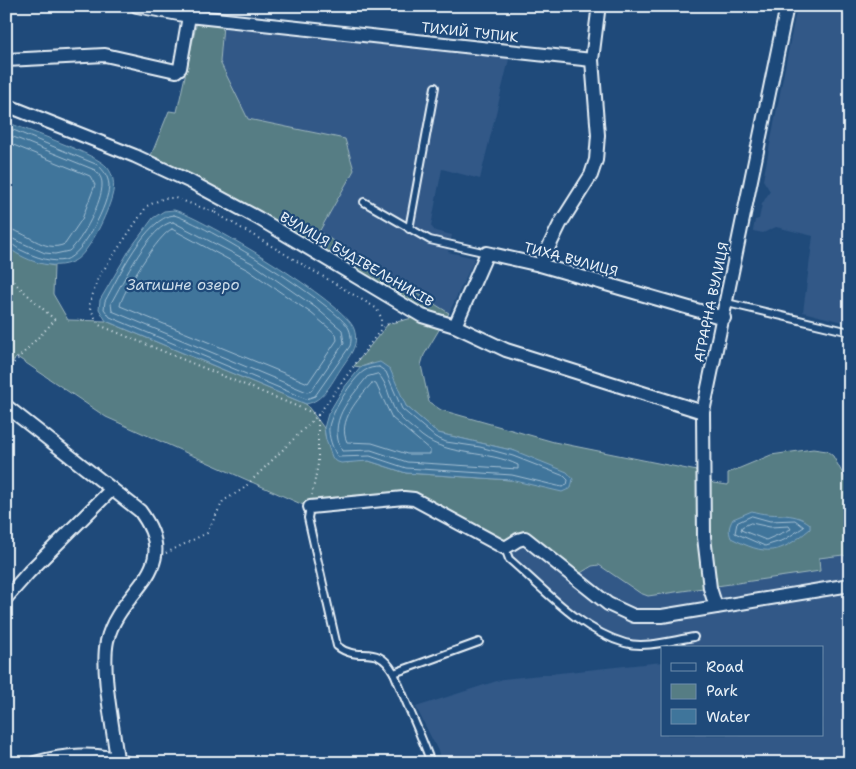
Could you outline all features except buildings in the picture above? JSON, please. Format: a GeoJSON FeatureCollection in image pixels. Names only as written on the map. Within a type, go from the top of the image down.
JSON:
{"type":"FeatureCollection","features":[{"type":"Feature","properties":{"kind":"street","name":"ТИХИЙ ТУПИК"},"geometry":{"type":"LineString","coordinates":[[137,6],[189,16],[592,60]]}},
{"type":"Feature","properties":{"kind":"street","name":"АГРАРНА ВУЛИЦЯ"},"geometry":{"type":"LineString","coordinates":[[716,607],[710,588],[704,537],[703,412],[724,318],[787,6]]}},
{"type":"Feature","properties":{"kind":"street"},"geometry":{"type":"LineString","coordinates":[[540,265],[560,224],[591,174],[596,160],[598,136],[592,60],[598,12]]}},
{"type":"Feature","properties":{"kind":"street"},"geometry":{"type":"LineString","coordinates":[[6,60],[105,55],[176,71],[180,68],[189,16]]}},
{"type":"Feature","properties":{"kind":"street","name":"ВУЛИЦЯ БУДІВЕЛЬНИКІВ"},"geometry":{"type":"LineString","coordinates":[[6,105],[135,156],[222,198],[422,316],[456,326],[506,350],[703,412]]}},
{"type":"Feature","properties":{"kind":"street"},"geometry":{"type":"LineString","coordinates":[[456,326],[487,253]]}},
{"type":"Feature","properties":{"kind":"street","name":"ТИХА ВУЛИЦЯ"},"geometry":{"type":"LineString","coordinates":[[487,253],[540,265],[724,318]]}},
{"type":"Feature","properties":{"kind":"street"},"geometry":{"type":"LineString","coordinates":[[6,406],[140,511],[154,534],[156,558],[113,624],[107,641],[105,660],[121,761],[75,756],[34,763]]}},
{"type":"Feature","properties":{"kind":"street"},"geometry":{"type":"LineString","coordinates":[[6,598],[28,572],[112,489]]}},
{"type":"Feature","properties":{"kind":"street"},"geometry":{"type":"LineString","coordinates":[[310,507],[404,498],[414,500],[505,548],[525,538],[608,604],[634,616],[662,616],[850,585]]}},
{"type":"Feature","properties":{"kind":"lane"},"geometry":{"type":"LineString","coordinates":[[409,229],[435,87]]}},
{"type":"Feature","properties":{"kind":"lane"},"geometry":{"type":"LineString","coordinates":[[364,202],[430,240],[487,253]]}},
{"type":"Feature","properties":{"kind":"lane"},"geometry":{"type":"LineString","coordinates":[[727,303],[850,332]]}},
{"type":"Feature","properties":{"kind":"lane"},"geometry":{"type":"LineString","coordinates":[[310,507],[308,518],[337,646],[351,653],[381,656],[388,663],[394,673],[407,707],[417,722],[431,763]]}},
{"type":"Feature","properties":{"kind":"lane"},"geometry":{"type":"LineString","coordinates":[[505,548],[510,559],[583,623],[626,644],[649,644],[694,637]]}},
{"type":"Feature","properties":{"kind":"lane"},"geometry":{"type":"LineString","coordinates":[[394,673],[479,642]]}},
{"type":"Feature","properties":{"kind":"path"},"geometry":{"type":"LineString","coordinates":[[318,415],[99,325],[89,306],[98,278],[147,206],[164,198],[175,198],[214,212],[376,308],[381,317],[381,329]]}},
{"type":"Feature","properties":{"kind":"path"},"geometry":{"type":"LineString","coordinates":[[214,212],[222,198]]}},
{"type":"Feature","properties":{"kind":"path"},"geometry":{"type":"LineString","coordinates":[[6,274],[55,320],[6,371]]}},
{"type":"Feature","properties":{"kind":"path"},"geometry":{"type":"LineString","coordinates":[[156,558],[207,533],[223,501],[243,489],[318,415],[381,329],[394,322],[422,316]]}},
{"type":"Feature","properties":{"kind":"path"},"geometry":{"type":"LineString","coordinates":[[310,507],[318,464],[318,415]]}},
{"type":"Feature","properties":{"kind":"shaded area"},"geometry":{"type":"Polygon","coordinates":[[[797,6],[850,6],[850,324],[803,312],[813,236],[776,227],[763,233],[753,231],[755,220],[759,219],[762,204],[770,191],[763,180],[797,6]]]}},
{"type":"Feature","properties":{"kind":"shaded area"},"geometry":{"type":"Polygon","coordinates":[[[223,25],[511,51],[480,179],[442,169],[431,226],[435,231],[452,235],[448,252],[475,258],[449,313],[319,232],[354,170],[345,139],[248,119],[220,62],[223,25]]]}},
{"type":"Feature","properties":{"kind":"shaded area"},"geometry":{"type":"Polygon","coordinates":[[[518,540],[574,577],[592,566],[599,565],[710,588],[744,581],[820,571],[819,558],[843,555],[850,558],[850,763],[444,763],[416,707],[503,679],[661,662],[661,736],[824,736],[824,646],[661,646],[661,642],[626,644],[583,623],[509,559],[505,548],[518,540]]]}},
{"type":"Feature","properties":{"kind":"green space"},"geometry":{"type":"Polygon","coordinates":[[[198,17],[223,25],[220,62],[248,119],[345,139],[354,170],[319,232],[449,313],[424,355],[421,365],[429,402],[441,410],[554,442],[702,472],[713,483],[728,485],[728,473],[771,455],[813,449],[827,451],[833,456],[850,487],[850,558],[843,555],[819,558],[820,571],[648,596],[640,593],[599,565],[592,566],[574,577],[525,538],[505,548],[423,503],[310,507],[301,504],[106,417],[17,357],[6,369],[6,246],[42,263],[54,266],[53,294],[68,320],[106,321],[306,404],[324,428],[326,440],[347,463],[360,460],[406,473],[511,480],[515,451],[438,433],[406,406],[372,363],[361,367],[354,366],[388,324],[421,316],[148,163],[169,111],[177,112],[198,17]]]}},
{"type":"Feature","properties":{"kind":"water"},"geometry":{"type":"Polygon","coordinates":[[[6,122],[90,156],[101,162],[111,173],[113,181],[112,196],[106,212],[92,242],[80,257],[74,261],[57,265],[38,263],[21,256],[6,246],[6,122]]]}},
{"type":"Feature","properties":{"kind":"water","name":"Затишне озеро"},"geometry":{"type":"Polygon","coordinates":[[[174,210],[190,216],[242,244],[301,282],[345,317],[354,329],[354,346],[350,356],[322,396],[306,404],[106,321],[99,309],[100,300],[130,249],[153,218],[164,211],[174,210]]]}},
{"type":"Feature","properties":{"kind":"water"},"geometry":{"type":"Polygon","coordinates":[[[380,362],[390,369],[406,406],[438,433],[515,451],[567,472],[573,479],[571,488],[562,492],[511,480],[406,473],[369,461],[341,463],[335,461],[326,440],[324,428],[328,414],[343,389],[361,367],[380,362]]]}},
{"type":"Feature","properties":{"kind":"water"},"geometry":{"type":"Polygon","coordinates":[[[752,511],[797,517],[810,524],[810,529],[790,544],[781,548],[763,550],[754,548],[731,538],[729,530],[733,519],[752,511]]]}}]}
